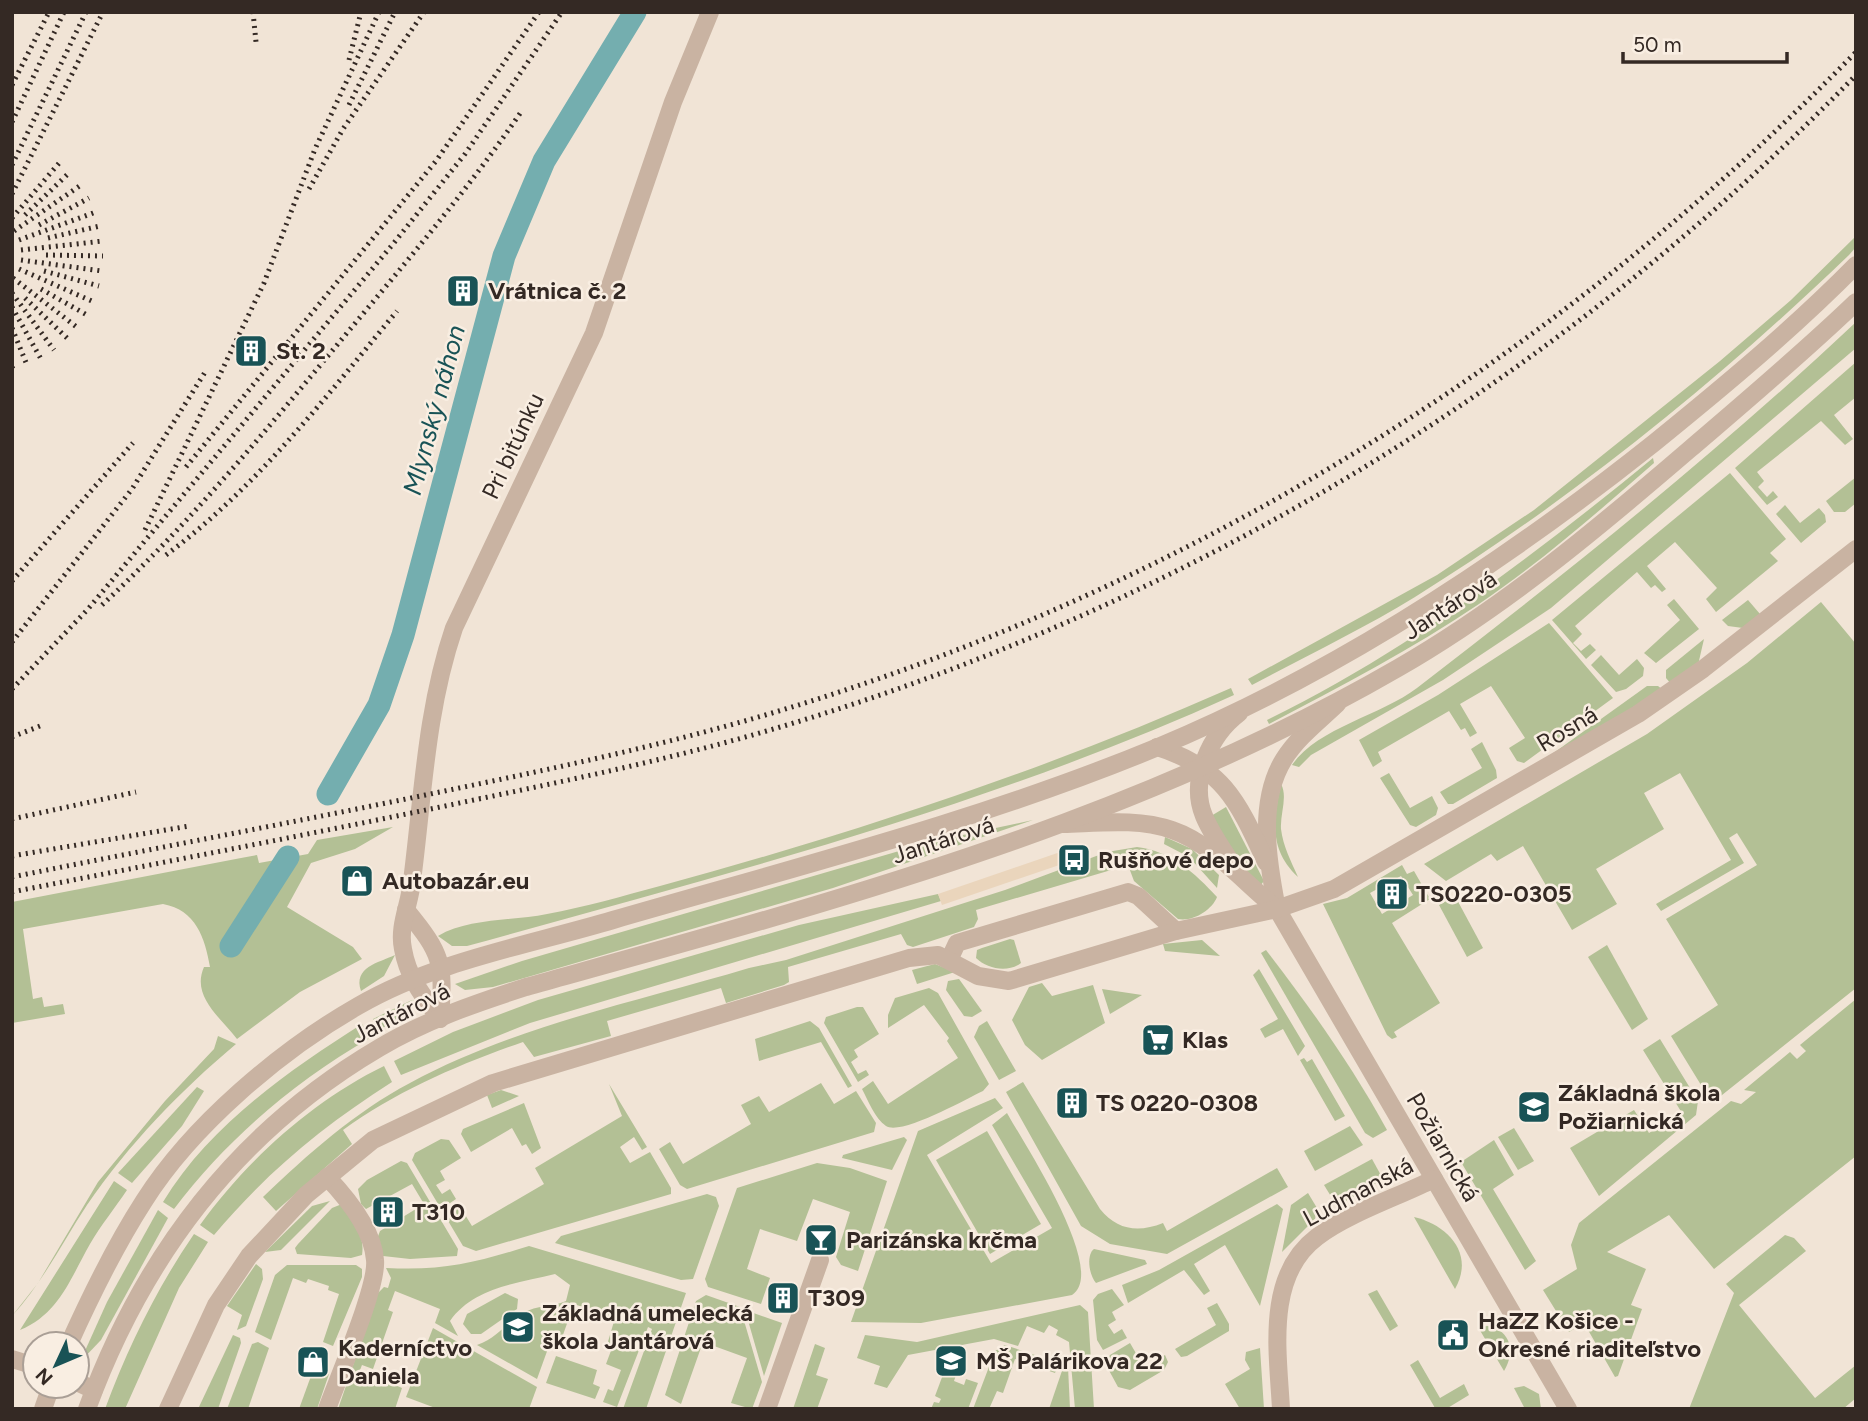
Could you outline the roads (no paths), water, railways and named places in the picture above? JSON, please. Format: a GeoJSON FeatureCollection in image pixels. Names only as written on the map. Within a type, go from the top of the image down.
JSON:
{"type":"FeatureCollection","features":[{"type":"Feature","properties":{"kind":"street","name":"Pri bitúnku"},"geometry":{"type":"LineString","coordinates":[[440,1019],[411,981],[402,947],[412,886],[432,708],[440,670],[454,628],[594,333],[673,102],[710,12]]}},
{"type":"Feature","properties":{"kind":"street","name":"Jantárová"},"geometry":{"type":"LineString","coordinates":[[76,1330],[113,1253],[146,1196],[212,1121],[256,1079],[359,1005],[411,981],[443,970],[987,810],[1157,747],[1250,704],[1430,605],[1517,547],[1690,414],[1856,265]]}},
{"type":"Feature","properties":{"kind":"street","name":"Jantárová"},"geometry":{"type":"LineString","coordinates":[[87,1409],[148,1279],[183,1221],[218,1180],[277,1121],[324,1084],[380,1047],[440,1019],[526,987],[840,899],[1063,824],[1203,767],[1338,702],[1444,640],[1539,576],[1728,417],[1856,302]]}},
{"type":"Feature","properties":{"kind":"street","name":"Rosná"},"geometry":{"type":"LineString","coordinates":[[950,958],[978,976],[1009,981],[1176,930],[1277,909],[1334,890],[1519,786],[1638,714],[1703,669],[1856,548]]}},
{"type":"Feature","properties":{"kind":"street","name":"Požiarnická"},"geometry":{"type":"LineString","coordinates":[[1338,702],[1292,749],[1281,765],[1269,805],[1269,868],[1277,909],[1568,1409]]}},
{"type":"Feature","properties":{"kind":"street","name":"Požiarnická"},"geometry":{"type":"LineString","coordinates":[[1244,883],[1203,815],[1200,784],[1203,767],[1218,733],[1250,704]]}},
{"type":"Feature","properties":{"kind":"street"},"geometry":{"type":"LineString","coordinates":[[1157,747],[1184,756],[1218,779],[1234,800],[1269,868]]}},
{"type":"Feature","properties":{"kind":"street","name":"Požiarnická"},"geometry":{"type":"LineString","coordinates":[[1063,824],[1121,822],[1173,830],[1200,844],[1277,909]]}},
{"type":"Feature","properties":{"kind":"street"},"geometry":{"type":"LineString","coordinates":[[168,1409],[216,1305],[243,1265],[282,1219],[327,1177],[357,1150],[390,1130],[493,1083],[909,958],[929,955],[950,958],[957,943],[1128,892],[1138,896],[1176,930]]}},
{"type":"Feature","properties":{"kind":"street"},"geometry":{"type":"LineString","coordinates":[[406,910],[428,936],[443,970],[440,1019]]}},
{"type":"Feature","properties":{"kind":"street"},"geometry":{"type":"LineString","coordinates":[[327,1177],[343,1194],[362,1225],[376,1261],[371,1284],[327,1409]]}},
{"type":"Feature","properties":{"kind":"street","name":"Ludmanská"},"geometry":{"type":"LineString","coordinates":[[1281,1409],[1277,1330],[1286,1278],[1300,1255],[1315,1238],[1434,1180]]}},
{"type":"Feature","properties":{"kind":"street"},"geometry":{"type":"LineString","coordinates":[[767,1409],[820,1260]]}},
{"type":"Feature","properties":{"kind":"waterway","name":"Mlynský náhon"},"geometry":{"type":"LineString","coordinates":[[328,794],[379,705],[403,635],[504,256],[544,161],[635,12]]}},
{"type":"Feature","properties":{"kind":"waterway","name":"Mlynský náhon"},"geometry":{"type":"LineString","coordinates":[[231,946],[288,857]]}},
{"type":"Feature","properties":{"kind":"railway"},"geometry":{"type":"LineString","coordinates":[[12,85],[49,12]]}},
{"type":"Feature","properties":{"kind":"railway"},"geometry":{"type":"LineString","coordinates":[[12,122],[64,12]]}},
{"type":"Feature","properties":{"kind":"railway"},"geometry":{"type":"LineString","coordinates":[[12,165],[86,12]]}},
{"type":"Feature","properties":{"kind":"railway"},"geometry":{"type":"LineString","coordinates":[[12,194],[103,12]]}},
{"type":"Feature","properties":{"kind":"railway"},"geometry":{"type":"LineString","coordinates":[[253,12],[256,42]]}},
{"type":"Feature","properties":{"kind":"railway"},"geometry":{"type":"LineString","coordinates":[[349,60],[361,12]]}},
{"type":"Feature","properties":{"kind":"railway"},"geometry":{"type":"LineString","coordinates":[[145,530],[264,283],[315,149],[379,12]]}},
{"type":"Feature","properties":{"kind":"railway"},"geometry":{"type":"LineString","coordinates":[[349,105],[395,12]]}},
{"type":"Feature","properties":{"kind":"railway"},"geometry":{"type":"LineString","coordinates":[[309,189],[343,129],[424,12]]}},
{"type":"Feature","properties":{"kind":"railway"},"geometry":{"type":"LineString","coordinates":[[186,467],[436,161],[539,12]]}},
{"type":"Feature","properties":{"kind":"railway"},"geometry":{"type":"LineString","coordinates":[[12,689],[88,609],[393,244],[465,154],[562,12]]}},
{"type":"Feature","properties":{"kind":"railway"},"geometry":{"type":"LineString","coordinates":[[12,877],[348,811],[687,737],[762,716],[916,665],[1066,605],[1211,534],[1351,455],[1486,367],[1615,270],[1739,165],[1856,52]]}},
{"type":"Feature","properties":{"kind":"railway"},"geometry":{"type":"LineString","coordinates":[[12,892],[412,813],[695,750],[770,730],[922,680],[1071,620],[1216,551],[1355,473],[1490,386],[1618,290],[1741,186],[1856,75]]}},
{"type":"Feature","properties":{"kind":"railway"},"geometry":{"type":"LineString","coordinates":[[102,605],[134,575],[224,479],[281,412],[432,231],[521,112]]}},
{"type":"Feature","properties":{"kind":"railway"},"geometry":{"type":"LineString","coordinates":[[12,218],[60,162]]}},
{"type":"Feature","properties":{"kind":"railway"},"geometry":{"type":"LineString","coordinates":[[25,215],[70,172]]}},
{"type":"Feature","properties":{"kind":"railway"},"geometry":{"type":"LineString","coordinates":[[14,231],[81,185]]}},
{"type":"Feature","properties":{"kind":"railway"},"geometry":{"type":"LineString","coordinates":[[39,225],[89,198]]}},
{"type":"Feature","properties":{"kind":"railway"},"geometry":{"type":"LineString","coordinates":[[19,240],[96,212]]}},
{"type":"Feature","properties":{"kind":"railway"},"geometry":{"type":"LineString","coordinates":[[48,238],[100,226]]}},
{"type":"Feature","properties":{"kind":"railway"},"geometry":{"type":"LineString","coordinates":[[21,250],[103,241]]}},
{"type":"Feature","properties":{"kind":"railway"},"geometry":{"type":"LineString","coordinates":[[46,255],[103,256]]}},
{"type":"Feature","properties":{"kind":"railway"},"geometry":{"type":"LineString","coordinates":[[21,260],[102,271]]}},
{"type":"Feature","properties":{"kind":"railway"},"geometry":{"type":"LineString","coordinates":[[19,269],[94,302]]}},
{"type":"Feature","properties":{"kind":"railway"},"geometry":{"type":"LineString","coordinates":[[44,271],[99,286]]}},
{"type":"Feature","properties":{"kind":"railway"},"geometry":{"type":"LineString","coordinates":[[13,278],[78,328]]}},
{"type":"Feature","properties":{"kind":"railway"},"geometry":{"type":"LineString","coordinates":[[41,289],[87,315]]}},
{"type":"Feature","properties":{"kind":"railway"},"geometry":{"type":"LineString","coordinates":[[12,293],[54,350]]}},
{"type":"Feature","properties":{"kind":"railway"},"geometry":{"type":"LineString","coordinates":[[25,298],[68,339]]}},
{"type":"Feature","properties":{"kind":"railway"},"geometry":{"type":"LineString","coordinates":[[12,307],[41,359]]}},
{"type":"Feature","properties":{"kind":"railway"},"geometry":{"type":"LineString","coordinates":[[166,555],[199,529],[260,471],[316,409],[397,311]]}},
{"type":"Feature","properties":{"kind":"railway"},"geometry":{"type":"LineString","coordinates":[[12,328],[27,365]]}},
{"type":"Feature","properties":{"kind":"railway"},"geometry":{"type":"LineString","coordinates":[[12,642],[132,489],[207,369]]}},
{"type":"Feature","properties":{"kind":"railway"},"geometry":{"type":"LineString","coordinates":[[12,581],[133,443]]}},
{"type":"Feature","properties":{"kind":"railway"},"geometry":{"type":"LineString","coordinates":[[12,737],[40,726]]}},
{"type":"Feature","properties":{"kind":"railway"},"geometry":{"type":"LineString","coordinates":[[12,819],[136,792]]}},
{"type":"Feature","properties":{"kind":"railway"},"geometry":{"type":"LineString","coordinates":[[12,856],[189,826]]}},
{"type":"Feature","properties":{"kind":"place","name":"Vrátnica č. 2"},"geometry":{"type":"Point","coordinates":[463,291]}},
{"type":"Feature","properties":{"kind":"place","name":"St. 2"},"geometry":{"type":"Point","coordinates":[251,351]}},
{"type":"Feature","properties":{"kind":"place","name":"Rušňové depo"},"geometry":{"type":"Point","coordinates":[1074,860]}},
{"type":"Feature","properties":{"kind":"place","name":"Autobazár.eu"},"geometry":{"type":"Point","coordinates":[357,881]}},
{"type":"Feature","properties":{"kind":"place","name":"TS0220-0305"},"geometry":{"type":"Point","coordinates":[1392,894]}},
{"type":"Feature","properties":{"kind":"place","name":"Klas"},"geometry":{"type":"Point","coordinates":[1158,1040]}},
{"type":"Feature","properties":{"kind":"place","name":"TS 0220-0308"},"geometry":{"type":"Point","coordinates":[1072,1103]}},
{"type":"Feature","properties":{"kind":"place","name":"Základná škola Požiarnická"},"geometry":{"type":"Point","coordinates":[1534,1107]}},
{"type":"Feature","properties":{"kind":"place","name":"T310"},"geometry":{"type":"Point","coordinates":[388,1212]}},
{"type":"Feature","properties":{"kind":"place","name":"Parizánska krčma"},"geometry":{"type":"Point","coordinates":[821,1240]}},
{"type":"Feature","properties":{"kind":"place","name":"T309"},"geometry":{"type":"Point","coordinates":[783,1298]}},
{"type":"Feature","properties":{"kind":"place","name":"Základná umelecká škola Jantárová"},"geometry":{"type":"Point","coordinates":[518,1327]}},
{"type":"Feature","properties":{"kind":"place","name":"HaZZ Košice - Okresné riaditeľstvo"},"geometry":{"type":"Point","coordinates":[1453,1335]}},
{"type":"Feature","properties":{"kind":"place","name":"MŠ Palárikova 22"},"geometry":{"type":"Point","coordinates":[951,1361]}},
{"type":"Feature","properties":{"kind":"place","name":"Kaderníctvo Daniela"},"geometry":{"type":"Point","coordinates":[313,1362]}}]}
